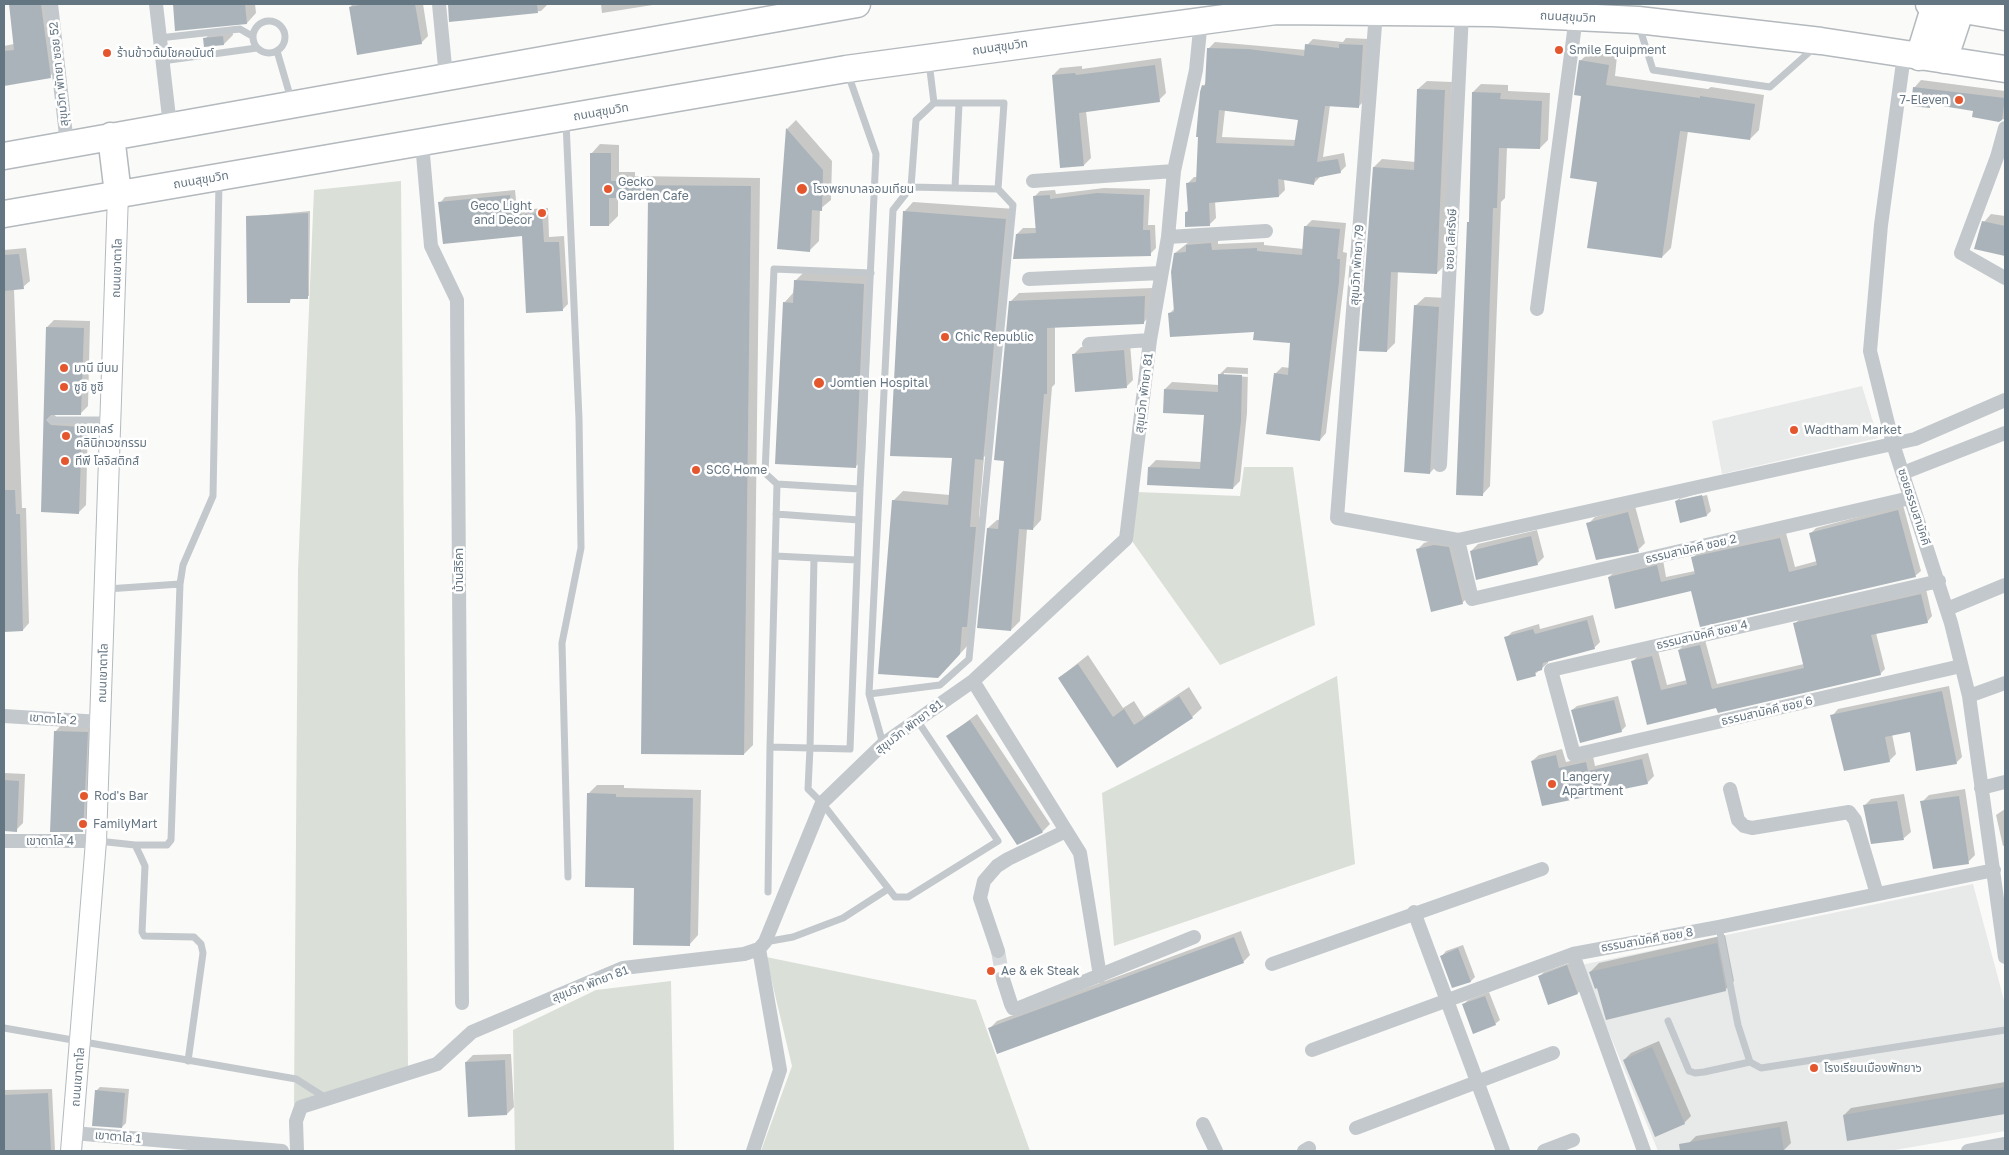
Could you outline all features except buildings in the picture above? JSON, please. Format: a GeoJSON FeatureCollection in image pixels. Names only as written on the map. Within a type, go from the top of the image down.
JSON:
{"type":"FeatureCollection","features":[{"type":"Feature","properties":{"kind":"highway"},"geometry":{"type":"LineString","coordinates":[[4,156],[857,4]]}},
{"type":"Feature","properties":{"kind":"highway"},"geometry":{"type":"LineString","coordinates":[[1923,57],[1933,4],[1962,6],[2005,17]]}},
{"type":"Feature","properties":{"kind":"highway"},"geometry":{"type":"LineString","coordinates":[[1923,57],[1962,6]]}},
{"type":"Feature","properties":{"kind":"highway","name":"ถนนสุขุมวิท"},"geometry":{"type":"LineString","coordinates":[[4,214],[846,69],[1276,11],[1462,13],[1496,8],[1576,17],[1638,20],[1821,42],[2005,69]]}},
{"type":"Feature","properties":{"kind":"highway"},"geometry":{"type":"LineString","coordinates":[[111,136],[118,194]]}},
{"type":"Feature","properties":{"kind":"street","name":"สุขุมวิท พัทยา ซอย 52"},"geometry":{"type":"LineString","coordinates":[[52,4],[67,144]]}},
{"type":"Feature","properties":{"kind":"street"},"geometry":{"type":"LineString","coordinates":[[156,4],[170,126]]}},
{"type":"Feature","properties":{"kind":"street"},"geometry":{"type":"LineString","coordinates":[[440,4],[446,77]]}},
{"type":"Feature","properties":{"kind":"street","name":"สุขุมวิท พัทยา 79"},"geometry":{"type":"LineString","coordinates":[[1376,12],[1337,518],[1458,540]]}},
{"type":"Feature","properties":{"kind":"street","name":"ซอย เลิศรังษี"},"geometry":{"type":"LineString","coordinates":[[1440,465],[1462,13]]}},
{"type":"Feature","properties":{"kind":"street"},"geometry":{"type":"LineString","coordinates":[[1537,309],[1576,17]]}},
{"type":"Feature","properties":{"kind":"street","name":"สุขุมวิท พัทยา 81"},"geometry":{"type":"LineString","coordinates":[[297,1151],[296,1122],[301,1107],[437,1064],[472,1032],[623,968],[744,954],[762,946],[822,803],[883,744],[973,680],[1126,539],[1150,340],[1168,237],[1174,171],[1196,70],[1201,20]]}},
{"type":"Feature","properties":{"kind":"street","name":"ซอยธรรมสามัคคี"},"geometry":{"type":"LineString","coordinates":[[1923,57],[1881,224],[1870,351],[1893,444],[1947,609],[1969,696],[2005,957]]}},
{"type":"Feature","properties":{"kind":"street"},"geometry":{"type":"LineString","coordinates":[[2005,128],[1997,157],[1961,253],[2005,278]]}},
{"type":"Feature","properties":{"kind":"street","name":"บ้านสิริคา"},"geometry":{"type":"LineString","coordinates":[[422,143],[431,246],[457,300],[462,1003]]}},
{"type":"Feature","properties":{"kind":"street"},"geometry":{"type":"LineString","coordinates":[[1033,181],[1174,171]]}},
{"type":"Feature","properties":{"kind":"street","name":"ถนนเขาตาโล"},"geometry":{"type":"LineString","coordinates":[[72,1142],[96,841],[102,722],[118,194]]}},
{"type":"Feature","properties":{"kind":"street"},"geometry":{"type":"LineString","coordinates":[[1168,237],[1266,231]]}},
{"type":"Feature","properties":{"kind":"street"},"geometry":{"type":"LineString","coordinates":[[1030,279],[1161,273]]}},
{"type":"Feature","properties":{"kind":"street"},"geometry":{"type":"LineString","coordinates":[[1089,344],[1150,340]]}},
{"type":"Feature","properties":{"kind":"street"},"geometry":{"type":"LineString","coordinates":[[1458,540],[1915,439],[2005,400]]}},
{"type":"Feature","properties":{"kind":"street"},"geometry":{"type":"LineString","coordinates":[[1903,473],[2005,433]]}},
{"type":"Feature","properties":{"kind":"street","name":"ธรรมสามัคคี ซอย 2"},"geometry":{"type":"LineString","coordinates":[[1458,540],[1472,599],[1910,498]]}},
{"type":"Feature","properties":{"kind":"street","name":"ธรรมสามัคคี ซอย 4"},"geometry":{"type":"LineString","coordinates":[[1574,755],[1551,670],[1938,581]]}},
{"type":"Feature","properties":{"kind":"street"},"geometry":{"type":"LineString","coordinates":[[1947,609],[2005,585]]}},
{"type":"Feature","properties":{"kind":"street","name":"ธรรมสามัคคี ซอย 6"},"geometry":{"type":"LineString","coordinates":[[1574,755],[1961,666]]}},
{"type":"Feature","properties":{"kind":"street"},"geometry":{"type":"LineString","coordinates":[[973,680],[1080,853],[1100,976]]}},
{"type":"Feature","properties":{"kind":"street"},"geometry":{"type":"LineString","coordinates":[[1969,696],[2005,683]]}},
{"type":"Feature","properties":{"kind":"street","name":"เขาตาโล 2"},"geometry":{"type":"LineString","coordinates":[[4,716],[102,722]]}},
{"type":"Feature","properties":{"kind":"street"},"geometry":{"type":"LineString","coordinates":[[1981,788],[2005,782]]}},
{"type":"Feature","properties":{"kind":"street"},"geometry":{"type":"LineString","coordinates":[[1730,789],[1738,820],[1744,826],[1752,828],[1849,812],[1855,820],[1877,894]]}},
{"type":"Feature","properties":{"kind":"street"},"geometry":{"type":"LineString","coordinates":[[998,951],[980,898],[984,881],[997,866],[1008,859],[1066,831]]}},
{"type":"Feature","properties":{"kind":"street","name":"เขาตาโล 4"},"geometry":{"type":"LineString","coordinates":[[4,841],[96,841]]}},
{"type":"Feature","properties":{"kind":"street"},"geometry":{"type":"LineString","coordinates":[[1272,964],[1414,912],[1542,869]]}},
{"type":"Feature","properties":{"kind":"street","name":"ธรรมสามัคคี ซอย 8"},"geometry":{"type":"LineString","coordinates":[[1312,1050],[1573,954],[1719,927],[1994,870]]}},
{"type":"Feature","properties":{"kind":"street"},"geometry":{"type":"LineString","coordinates":[[1414,912],[1476,1083],[1503,1151]]}},
{"type":"Feature","properties":{"kind":"street"},"geometry":{"type":"LineString","coordinates":[[1004,979],[1011,1004],[1014,1008],[1019,1008],[1194,936]]}},
{"type":"Feature","properties":{"kind":"street"},"geometry":{"type":"LineString","coordinates":[[753,1151],[780,1070],[762,946]]}},
{"type":"Feature","properties":{"kind":"street"},"geometry":{"type":"LineString","coordinates":[[1573,954],[1644,1151]]}},
{"type":"Feature","properties":{"kind":"street"},"geometry":{"type":"LineString","coordinates":[[1356,1128],[1553,1053]]}},
{"type":"Feature","properties":{"kind":"street"},"geometry":{"type":"LineString","coordinates":[[1203,1124],[1215,1151]]}},
{"type":"Feature","properties":{"kind":"street"},"geometry":{"type":"LineString","coordinates":[[1544,1151],[1573,1140]]}},
{"type":"Feature","properties":{"kind":"street","name":"เขาตาโล 1"},"geometry":{"type":"LineString","coordinates":[[72,1142],[282,1151]]}},
{"type":"Feature","properties":{"kind":"street"},"geometry":{"type":"LineString","coordinates":[[1968,1151],[2005,1144]]}},
{"type":"Feature","properties":{"kind":"lane"},"geometry":{"type":"LineString","coordinates":[[1638,20],[1653,70],[1770,87],[1821,42]]}},
{"type":"Feature","properties":{"kind":"lane"},"geometry":{"type":"LineString","coordinates":[[162,61],[257,48],[269,54],[283,46],[285,35],[280,25],[275,22],[260,24],[252,36]]}},
{"type":"Feature","properties":{"kind":"lane"},"geometry":{"type":"LineString","coordinates":[[160,38],[240,29],[252,36],[257,48]]}},
{"type":"Feature","properties":{"kind":"lane"},"geometry":{"type":"LineString","coordinates":[[277,51],[292,104]]}},
{"type":"Feature","properties":{"kind":"lane"},"geometry":{"type":"LineString","coordinates":[[928,57],[934,103]]}},
{"type":"Feature","properties":{"kind":"lane"},"geometry":{"type":"LineString","coordinates":[[770,746],[850,749],[876,154],[846,69]]}},
{"type":"Feature","properties":{"kind":"lane"},"geometry":{"type":"LineString","coordinates":[[883,744],[869,694],[893,210],[912,187],[916,120],[934,103],[1004,103],[998,189]]}},
{"type":"Feature","properties":{"kind":"lane"},"geometry":{"type":"LineString","coordinates":[[955,188],[959,104]]}},
{"type":"Feature","properties":{"kind":"lane"},"geometry":{"type":"LineString","coordinates":[[566,118],[578,391],[581,548],[562,643],[568,877]]}},
{"type":"Feature","properties":{"kind":"lane"},"geometry":{"type":"LineString","coordinates":[[96,841],[135,845],[167,845],[170,840],[180,584],[183,565],[213,496],[219,177]]}},
{"type":"Feature","properties":{"kind":"lane"},"geometry":{"type":"LineString","coordinates":[[869,694],[940,685],[969,659],[1013,205],[998,189],[912,187]]}},
{"type":"Feature","properties":{"kind":"lane"},"geometry":{"type":"LineString","coordinates":[[860,489],[777,484],[765,473],[774,268],[871,274]]}},
{"type":"Feature","properties":{"kind":"lane"},"geometry":{"type":"LineString","coordinates":[[51,420],[112,420]]}},
{"type":"Feature","properties":{"kind":"lane"},"geometry":{"type":"LineString","coordinates":[[768,892],[777,484]]}},
{"type":"Feature","properties":{"kind":"lane"},"geometry":{"type":"LineString","coordinates":[[776,514],[859,520]]}},
{"type":"Feature","properties":{"kind":"lane"},"geometry":{"type":"LineString","coordinates":[[775,556],[857,560]]}},
{"type":"Feature","properties":{"kind":"lane"},"geometry":{"type":"LineString","coordinates":[[814,558],[808,788],[822,803],[895,897],[908,897],[998,842],[917,720]]}},
{"type":"Feature","properties":{"kind":"lane"},"geometry":{"type":"LineString","coordinates":[[105,589],[180,584]]}},
{"type":"Feature","properties":{"kind":"lane"},"geometry":{"type":"LineString","coordinates":[[135,845],[145,866],[142,932],[144,936],[194,937],[201,944],[203,953],[188,1061]]}},
{"type":"Feature","properties":{"kind":"lane"},"geometry":{"type":"LineString","coordinates":[[762,946],[793,937],[843,918],[888,889]]}},
{"type":"Feature","properties":{"kind":"lane"},"geometry":{"type":"LineString","coordinates":[[1719,927],[1738,1025],[1750,1062]]}},
{"type":"Feature","properties":{"kind":"lane"},"geometry":{"type":"LineString","coordinates":[[1668,1021],[1689,1071],[1695,1073],[1750,1062],[1761,1068],[2005,1030]]}},
{"type":"Feature","properties":{"kind":"lane"},"geometry":{"type":"LineString","coordinates":[[4,1028],[80,1043],[296,1079],[327,1099]]}},
{"type":"Feature","properties":{"kind":"shaded area"},"geometry":{"type":"Polygon","coordinates":[[[401,181],[408,1066],[294,1105],[298,570],[314,190],[401,181]]]}},
{"type":"Feature","properties":{"kind":"shaded area","name":"Wadtham Market"},"geometry":{"type":"Polygon","coordinates":[[[1862,386],[1878,438],[1722,474],[1712,421],[1862,386]]]}},
{"type":"Feature","properties":{"kind":"shaded area"},"geometry":{"type":"Polygon","coordinates":[[[1244,467],[1293,467],[1315,625],[1220,665],[1132,541],[1136,492],[1240,496],[1244,467]]]}},
{"type":"Feature","properties":{"kind":"shaded area"},"geometry":{"type":"Polygon","coordinates":[[[1337,676],[1355,864],[1114,946],[1102,793],[1337,676]]]}},
{"type":"Feature","properties":{"kind":"shaded area","name":"โรงเรียนเมืองพัทยา๖"},"geometry":{"type":"Polygon","coordinates":[[[1973,884],[2005,1004],[2005,1131],[1889,1151],[1658,1151],[1581,965],[1973,884]]]}},
{"type":"Feature","properties":{"kind":"shaded area"},"geometry":{"type":"Polygon","coordinates":[[[766,957],[976,1000],[1030,1151],[761,1151],[792,1066],[766,957]]]}},
{"type":"Feature","properties":{"kind":"shaded area"},"geometry":{"type":"Polygon","coordinates":[[[671,981],[674,1151],[515,1151],[513,1030],[596,990],[671,981]]]}},
{"type":"Feature","properties":{"kind":"tunnel"},"geometry":{"type":"LineString","coordinates":[[998,951],[1003,979]]}},
{"type":"Feature","properties":{"kind":"place","name":"Smile Equipment"},"geometry":{"type":"Point","coordinates":[1559,50]}},
{"type":"Feature","properties":{"kind":"place","name":"ร้านข้าวต้มโชคอนันต์"},"geometry":{"type":"Point","coordinates":[107,53]}},
{"type":"Feature","properties":{"kind":"place","name":"7-Eleven"},"geometry":{"type":"Point","coordinates":[1959,100]}},
{"type":"Feature","properties":{"kind":"place","name":"Gecko Garden Cafe"},"geometry":{"type":"Point","coordinates":[608,189]}},
{"type":"Feature","properties":{"kind":"place","name":"โรงพยาบาลจอมเทียน"},"geometry":{"type":"Point","coordinates":[802,189]}},
{"type":"Feature","properties":{"kind":"place","name":"Geco Light and Decor"},"geometry":{"type":"Point","coordinates":[542,213]}},
{"type":"Feature","properties":{"kind":"place","name":"Chic Republic"},"geometry":{"type":"Point","coordinates":[945,337]}},
{"type":"Feature","properties":{"kind":"place","name":"มานี มีนม"},"geometry":{"type":"Point","coordinates":[64,368]}},
{"type":"Feature","properties":{"kind":"place","name":"Jomtien Hospital"},"geometry":{"type":"Point","coordinates":[819,383]}},
{"type":"Feature","properties":{"kind":"place","name":"ซูชิ ซูชิ"},"geometry":{"type":"Point","coordinates":[64,387]}},
{"type":"Feature","properties":{"kind":"place","name":"Wadtham Market"},"geometry":{"type":"Point","coordinates":[1794,430]}},
{"type":"Feature","properties":{"kind":"place","name":"เอแคลร์ คลินิกเวชกรรม"},"geometry":{"type":"Point","coordinates":[66,436]}},
{"type":"Feature","properties":{"kind":"place","name":"ทีพี โลจิสติกส์"},"geometry":{"type":"Point","coordinates":[65,461]}},
{"type":"Feature","properties":{"kind":"place","name":"SCG Home"},"geometry":{"type":"Point","coordinates":[696,470]}},
{"type":"Feature","properties":{"kind":"place","name":"Langery Apartment"},"geometry":{"type":"Point","coordinates":[1552,784]}},
{"type":"Feature","properties":{"kind":"place","name":"Rod's Bar"},"geometry":{"type":"Point","coordinates":[84,796]}},
{"type":"Feature","properties":{"kind":"place","name":"FamilyMart"},"geometry":{"type":"Point","coordinates":[83,824]}},
{"type":"Feature","properties":{"kind":"place","name":"Ae & ek Steak"},"geometry":{"type":"Point","coordinates":[991,971]}},
{"type":"Feature","properties":{"kind":"place","name":"โรงเรียนเมืองพัทยา๖"},"geometry":{"type":"Point","coordinates":[1814,1068]}}]}
